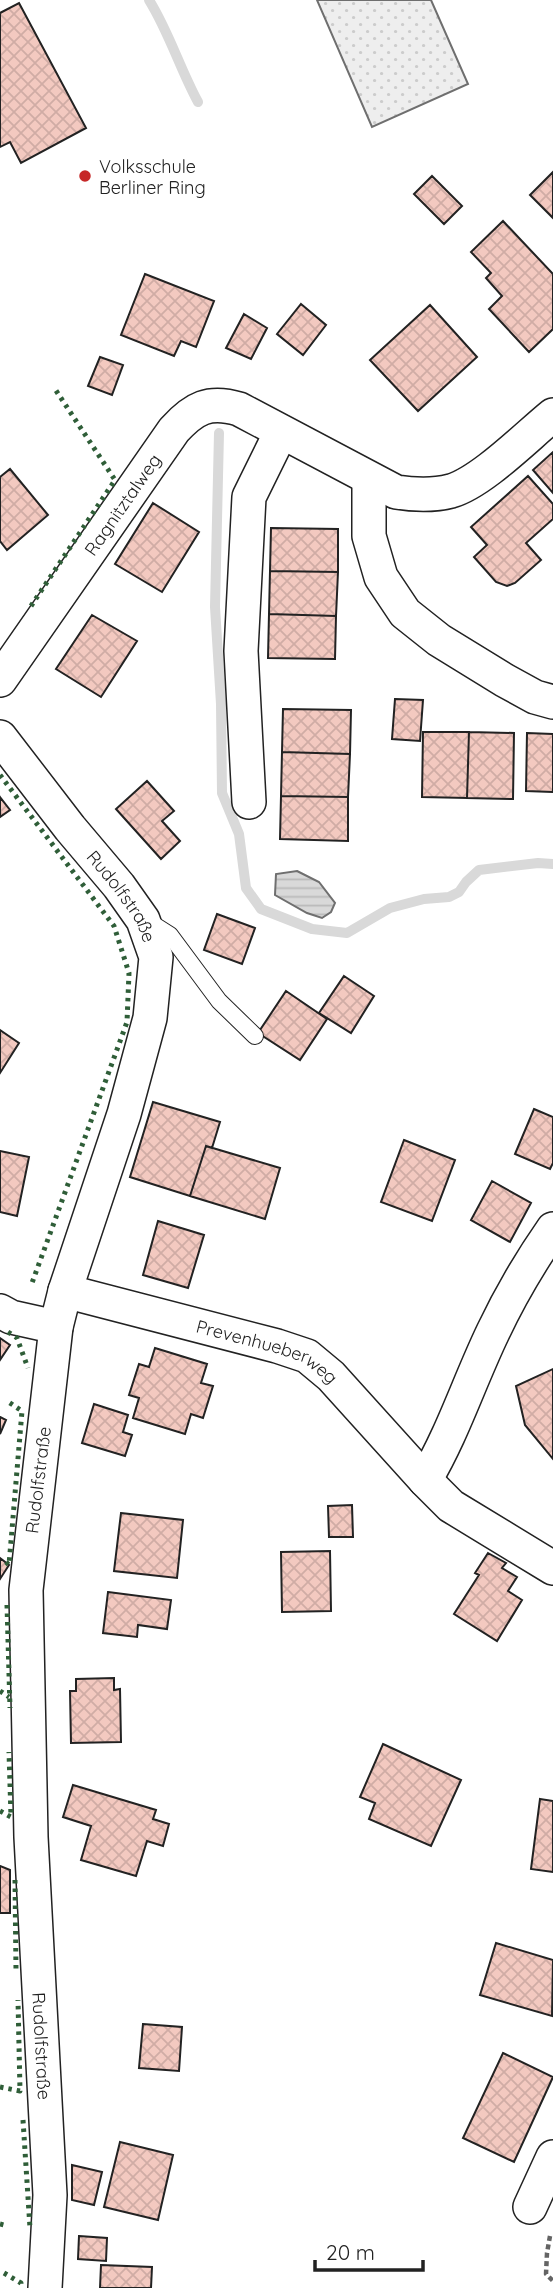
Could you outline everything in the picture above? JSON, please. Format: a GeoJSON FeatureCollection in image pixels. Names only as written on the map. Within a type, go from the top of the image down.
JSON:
{"type":"FeatureCollection","features":[{"type":"Feature","properties":{"kind":"street","name":"Ragnitztalweg"},"geometry":{"type":"LineString","coordinates":[[0,680],[174,430],[189,414],[210,405],[239,409],[396,492],[424,496],[453,491],[478,476],[553,415]]}},
{"type":"Feature","properties":{"kind":"street"},"geometry":{"type":"LineString","coordinates":[[249,802],[241,651],[249,497],[281,432]]}},
{"type":"Feature","properties":{"kind":"street"},"geometry":{"type":"LineString","coordinates":[[369,479],[369,536],[381,577],[405,613],[439,640],[493,673],[535,697],[553,702]]}},
{"type":"Feature","properties":{"kind":"street","name":"Rudolfstraße"},"geometry":{"type":"LineString","coordinates":[[0,737],[70,828],[120,886],[141,917],[156,957],[150,1018],[124,1114],[65,1290],[56,1327],[26,1590],[31,1836],[50,2195],[45,2288]]}},
{"type":"Feature","properties":{"kind":"street"},"geometry":{"type":"LineString","coordinates":[[425,1480],[449,1434],[492,1333],[525,1271],[553,1229]]}},
{"type":"Feature","properties":{"kind":"street","name":"Prevenhueberweg"},"geometry":{"type":"LineString","coordinates":[[65,1290],[307,1356],[331,1376],[451,1506],[553,1568]]}},
{"type":"Feature","properties":{"kind":"street"},"geometry":{"type":"LineString","coordinates":[[0,1311],[11,1317],[56,1327]]}},
{"type":"Feature","properties":{"kind":"street"},"geometry":{"type":"LineString","coordinates":[[541,2220],[553,2157]]}},
{"type":"Feature","properties":{"kind":"lane"},"geometry":{"type":"LineString","coordinates":[[141,917],[170,935],[219,1001],[255,1035]]}},
{"type":"Feature","properties":{"kind":"path"},"geometry":{"type":"LineString","coordinates":[[541,2220],[547,2253],[546,2274],[553,2281]]}},
{"type":"Feature","properties":{"kind":"shaded area"},"geometry":{"type":"Polygon","coordinates":[[[317,0],[431,0],[468,84],[372,127],[317,0]]]}},
{"type":"Feature","properties":{"kind":"shaded area"},"geometry":{"type":"Polygon","coordinates":[[[297,871],[319,882],[335,903],[331,912],[322,918],[307,913],[275,895],[276,874],[297,871]]]}},
{"type":"Feature","properties":{"kind":"building"},"geometry":{"type":"Polygon","coordinates":[[[19,3],[86,128],[21,163],[10,142],[0,147],[0,13],[19,3]]]}},
{"type":"Feature","properties":{"kind":"building"},"geometry":{"type":"Polygon","coordinates":[[[553,172],[553,218],[530,195],[553,172]]]}},
{"type":"Feature","properties":{"kind":"building"},"geometry":{"type":"Polygon","coordinates":[[[432,176],[462,206],[444,224],[414,194],[432,176]]]}},
{"type":"Feature","properties":{"kind":"building"},"geometry":{"type":"Polygon","coordinates":[[[503,221],[553,274],[553,329],[529,352],[489,309],[502,296],[486,278],[491,273],[471,252],[503,221]]]}},
{"type":"Feature","properties":{"kind":"building"},"geometry":{"type":"Polygon","coordinates":[[[145,274],[214,301],[196,347],[181,341],[174,356],[121,335],[145,274]]]}},
{"type":"Feature","properties":{"kind":"building"},"geometry":{"type":"Polygon","coordinates":[[[301,304],[326,325],[303,355],[277,334],[301,304]]]}},
{"type":"Feature","properties":{"kind":"building"},"geometry":{"type":"Polygon","coordinates":[[[430,305],[477,357],[418,411],[370,360],[430,305]]]}},
{"type":"Feature","properties":{"kind":"building"},"geometry":{"type":"Polygon","coordinates":[[[244,314],[267,328],[251,359],[226,348],[244,314]]]}},
{"type":"Feature","properties":{"kind":"building"},"geometry":{"type":"Polygon","coordinates":[[[100,357],[123,365],[112,395],[88,386],[100,357]]]}},
{"type":"Feature","properties":{"kind":"building"},"geometry":{"type":"Polygon","coordinates":[[[553,452],[553,493],[533,470],[553,452]]]}},
{"type":"Feature","properties":{"kind":"building"},"geometry":{"type":"Polygon","coordinates":[[[10,469],[48,515],[7,550],[0,541],[0,477],[10,469]]]}},
{"type":"Feature","properties":{"kind":"building"},"geometry":{"type":"Polygon","coordinates":[[[528,476],[553,504],[553,519],[526,543],[541,560],[515,583],[507,586],[496,582],[474,557],[487,545],[471,527],[528,476]]]}},
{"type":"Feature","properties":{"kind":"building"},"geometry":{"type":"Polygon","coordinates":[[[153,503],[199,532],[162,592],[115,564],[153,503]]]}},
{"type":"Feature","properties":{"kind":"building"},"geometry":{"type":"Polygon","coordinates":[[[271,528],[338,529],[338,572],[270,571],[271,528]]]}},
{"type":"Feature","properties":{"kind":"building"},"geometry":{"type":"Polygon","coordinates":[[[270,571],[338,572],[336,616],[269,614],[270,571]]]}},
{"type":"Feature","properties":{"kind":"building"},"geometry":{"type":"Polygon","coordinates":[[[269,614],[336,616],[335,659],[268,658],[269,614]]]}},
{"type":"Feature","properties":{"kind":"building"},"geometry":{"type":"Polygon","coordinates":[[[92,615],[137,641],[101,697],[56,669],[92,615]]]}},
{"type":"Feature","properties":{"kind":"building"},"geometry":{"type":"Polygon","coordinates":[[[395,699],[423,700],[420,741],[392,739],[395,699]]]}},
{"type":"Feature","properties":{"kind":"building"},"geometry":{"type":"Polygon","coordinates":[[[283,709],[351,710],[350,754],[282,752],[283,709]]]}},
{"type":"Feature","properties":{"kind":"building"},"geometry":{"type":"Polygon","coordinates":[[[423,732],[469,732],[467,798],[422,797],[423,732]]]}},
{"type":"Feature","properties":{"kind":"building"},"geometry":{"type":"Polygon","coordinates":[[[469,732],[514,733],[513,799],[467,798],[469,732]]]}},
{"type":"Feature","properties":{"kind":"building"},"geometry":{"type":"Polygon","coordinates":[[[527,733],[553,734],[553,792],[526,791],[527,733]]]}},
{"type":"Feature","properties":{"kind":"building"},"geometry":{"type":"Polygon","coordinates":[[[282,752],[350,754],[348,797],[281,796],[282,752]]]}},
{"type":"Feature","properties":{"kind":"building"},"geometry":{"type":"Polygon","coordinates":[[[147,781],[174,811],[162,821],[180,841],[161,859],[116,809],[147,781]]]}},
{"type":"Feature","properties":{"kind":"building"},"geometry":{"type":"Polygon","coordinates":[[[281,796],[348,797],[348,841],[280,839],[281,796]]]}},
{"type":"Feature","properties":{"kind":"building"},"geometry":{"type":"Polygon","coordinates":[[[0,797],[10,810],[0,817],[0,797]]]}},
{"type":"Feature","properties":{"kind":"building"},"geometry":{"type":"Polygon","coordinates":[[[217,914],[255,928],[242,964],[204,950],[217,914]]]}},
{"type":"Feature","properties":{"kind":"building"},"geometry":{"type":"Polygon","coordinates":[[[344,976],[374,996],[351,1033],[319,1013],[344,976]]]}},
{"type":"Feature","properties":{"kind":"building"},"geometry":{"type":"Polygon","coordinates":[[[286,991],[327,1019],[300,1060],[258,1033],[286,991]]]}},
{"type":"Feature","properties":{"kind":"building"},"geometry":{"type":"Polygon","coordinates":[[[0,1030],[19,1043],[0,1073],[0,1030]]]}},
{"type":"Feature","properties":{"kind":"building"},"geometry":{"type":"Polygon","coordinates":[[[153,1102],[220,1122],[212,1148],[206,1146],[190,1196],[130,1177],[153,1102]]]}},
{"type":"Feature","properties":{"kind":"building"},"geometry":{"type":"Polygon","coordinates":[[[534,1109],[553,1117],[553,1163],[550,1169],[515,1154],[534,1109]]]}},
{"type":"Feature","properties":{"kind":"building"},"geometry":{"type":"Polygon","coordinates":[[[404,1140],[455,1160],[432,1221],[381,1202],[404,1140]]]}},
{"type":"Feature","properties":{"kind":"building"},"geometry":{"type":"Polygon","coordinates":[[[206,1146],[280,1168],[265,1219],[190,1196],[206,1146]]]}},
{"type":"Feature","properties":{"kind":"building"},"geometry":{"type":"Polygon","coordinates":[[[0,1151],[29,1157],[17,1216],[0,1212],[0,1151]]]}},
{"type":"Feature","properties":{"kind":"building"},"geometry":{"type":"Polygon","coordinates":[[[492,1181],[531,1203],[510,1242],[471,1220],[492,1181]]]}},
{"type":"Feature","properties":{"kind":"building"},"geometry":{"type":"Polygon","coordinates":[[[158,1221],[204,1235],[188,1288],[143,1275],[158,1221]]]}},
{"type":"Feature","properties":{"kind":"building"},"geometry":{"type":"Polygon","coordinates":[[[0,1338],[10,1345],[0,1360],[0,1338]]]}},
{"type":"Feature","properties":{"kind":"building"},"geometry":{"type":"Polygon","coordinates":[[[155,1348],[207,1364],[201,1383],[213,1386],[203,1418],[191,1414],[185,1434],[133,1418],[139,1398],[129,1395],[139,1364],[149,1367],[155,1348]]]}},
{"type":"Feature","properties":{"kind":"building"},"geometry":{"type":"Polygon","coordinates":[[[553,1369],[553,1459],[525,1425],[516,1386],[553,1369]]]}},
{"type":"Feature","properties":{"kind":"building"},"geometry":{"type":"Polygon","coordinates":[[[94,1404],[128,1415],[123,1432],[132,1435],[125,1456],[82,1443],[94,1404]]]}},
{"type":"Feature","properties":{"kind":"building"},"geometry":{"type":"Polygon","coordinates":[[[0,1417],[6,1420],[0,1434],[0,1417]]]}},
{"type":"Feature","properties":{"kind":"building"},"geometry":{"type":"Polygon","coordinates":[[[352,1505],[353,1537],[329,1537],[328,1506],[352,1505]]]}},
{"type":"Feature","properties":{"kind":"building"},"geometry":{"type":"Polygon","coordinates":[[[121,1513],[183,1520],[177,1578],[114,1571],[121,1513]]]}},
{"type":"Feature","properties":{"kind":"building"},"geometry":{"type":"Polygon","coordinates":[[[330,1551],[331,1611],[282,1612],[281,1552],[330,1551]]]}},
{"type":"Feature","properties":{"kind":"building"},"geometry":{"type":"Polygon","coordinates":[[[488,1553],[506,1563],[502,1568],[517,1577],[508,1591],[522,1600],[497,1641],[454,1614],[479,1575],[475,1573],[488,1553]]]}},
{"type":"Feature","properties":{"kind":"building"},"geometry":{"type":"Polygon","coordinates":[[[0,1558],[9,1565],[0,1579],[0,1558]]]}},
{"type":"Feature","properties":{"kind":"building"},"geometry":{"type":"Polygon","coordinates":[[[108,1592],[171,1600],[167,1629],[138,1625],[137,1637],[103,1633],[108,1592]]]}},
{"type":"Feature","properties":{"kind":"building"},"geometry":{"type":"Polygon","coordinates":[[[114,1678],[114,1690],[120,1689],[121,1742],[71,1743],[70,1691],[76,1691],[76,1679],[114,1678]]]}},
{"type":"Feature","properties":{"kind":"building"},"geometry":{"type":"Polygon","coordinates":[[[383,1744],[461,1780],[431,1846],[369,1819],[375,1803],[360,1797],[383,1744]]]}},
{"type":"Feature","properties":{"kind":"building"},"geometry":{"type":"Polygon","coordinates":[[[73,1785],[156,1810],[153,1819],[169,1824],[163,1846],[147,1841],[136,1876],[81,1860],[91,1826],[63,1817],[73,1785]]]}},
{"type":"Feature","properties":{"kind":"building"},"geometry":{"type":"Polygon","coordinates":[[[540,1799],[553,1801],[553,1872],[531,1869],[540,1799]]]}},
{"type":"Feature","properties":{"kind":"building"},"geometry":{"type":"Polygon","coordinates":[[[0,1866],[10,1870],[10,1913],[0,1913],[0,1866]]]}},
{"type":"Feature","properties":{"kind":"building"},"geometry":{"type":"Polygon","coordinates":[[[496,1943],[553,1960],[552,2016],[480,1995],[496,1943]]]}},
{"type":"Feature","properties":{"kind":"building"},"geometry":{"type":"Polygon","coordinates":[[[143,2024],[182,2027],[179,2071],[139,2068],[143,2024]]]}},
{"type":"Feature","properties":{"kind":"building"},"geometry":{"type":"Polygon","coordinates":[[[503,2053],[553,2077],[514,2162],[463,2138],[503,2053]]]}},
{"type":"Feature","properties":{"kind":"building"},"geometry":{"type":"Polygon","coordinates":[[[120,2142],[173,2155],[158,2220],[104,2207],[120,2142]]]}},
{"type":"Feature","properties":{"kind":"building"},"geometry":{"type":"Polygon","coordinates":[[[72,2165],[102,2172],[94,2205],[72,2200],[72,2165]]]}},
{"type":"Feature","properties":{"kind":"building"},"geometry":{"type":"Polygon","coordinates":[[[79,2236],[107,2238],[106,2261],[78,2259],[79,2236]]]}},
{"type":"Feature","properties":{"kind":"building"},"geometry":{"type":"Polygon","coordinates":[[[101,2265],[152,2267],[151,2288],[100,2288],[101,2265]]]}},
{"type":"Feature","properties":{"kind":"waterway"},"geometry":{"type":"LineString","coordinates":[[149,0],[198,102]]}},
{"type":"Feature","properties":{"kind":"waterway"},"geometry":{"type":"LineString","coordinates":[[219,433],[215,607],[221,704],[222,793],[239,834],[246,888],[261,909],[312,929],[347,933],[390,908],[424,899],[449,897],[459,892],[479,870],[538,863],[553,864]]}},
{"type":"Feature","properties":{"kind":"hedge"},"geometry":{"type":"LineString","coordinates":[[31,606],[115,480],[55,389]]}},
{"type":"Feature","properties":{"kind":"hedge"},"geometry":{"type":"LineString","coordinates":[[0,775],[114,926],[129,973],[127,1022],[32,1283]]}},
{"type":"Feature","properties":{"kind":"hedge"},"geometry":{"type":"LineString","coordinates":[[8,1332],[17,1338],[28,1368]]}},
{"type":"Feature","properties":{"kind":"hedge"},"geometry":{"type":"LineString","coordinates":[[6,1562],[9,1565],[22,1411],[7,1401]]}},
{"type":"Feature","properties":{"kind":"hedge"},"geometry":{"type":"LineString","coordinates":[[7,1605],[10,1708]]}},
{"type":"Feature","properties":{"kind":"hedge"},"geometry":{"type":"LineString","coordinates":[[0,1691],[9,1697]]}},
{"type":"Feature","properties":{"kind":"hedge"},"geometry":{"type":"LineString","coordinates":[[0,1811],[11,1817],[9,1752]]}},
{"type":"Feature","properties":{"kind":"hedge"},"geometry":{"type":"LineString","coordinates":[[15,1880],[16,1971]]}},
{"type":"Feature","properties":{"kind":"hedge"},"geometry":{"type":"LineString","coordinates":[[0,2087],[20,2091],[18,2000]]}},
{"type":"Feature","properties":{"kind":"hedge"},"geometry":{"type":"LineString","coordinates":[[23,2120],[30,2228]]}},
{"type":"Feature","properties":{"kind":"hedge"},"geometry":{"type":"LineString","coordinates":[[0,2224],[4,2225]]}},
{"type":"Feature","properties":{"kind":"hedge"},"geometry":{"type":"LineString","coordinates":[[4,2273],[21,2283],[21,2288]]}},
{"type":"Feature","properties":{"kind":"place","name":"Volksschule Berliner Ring"},"geometry":{"type":"Point","coordinates":[85,176]}}]}
